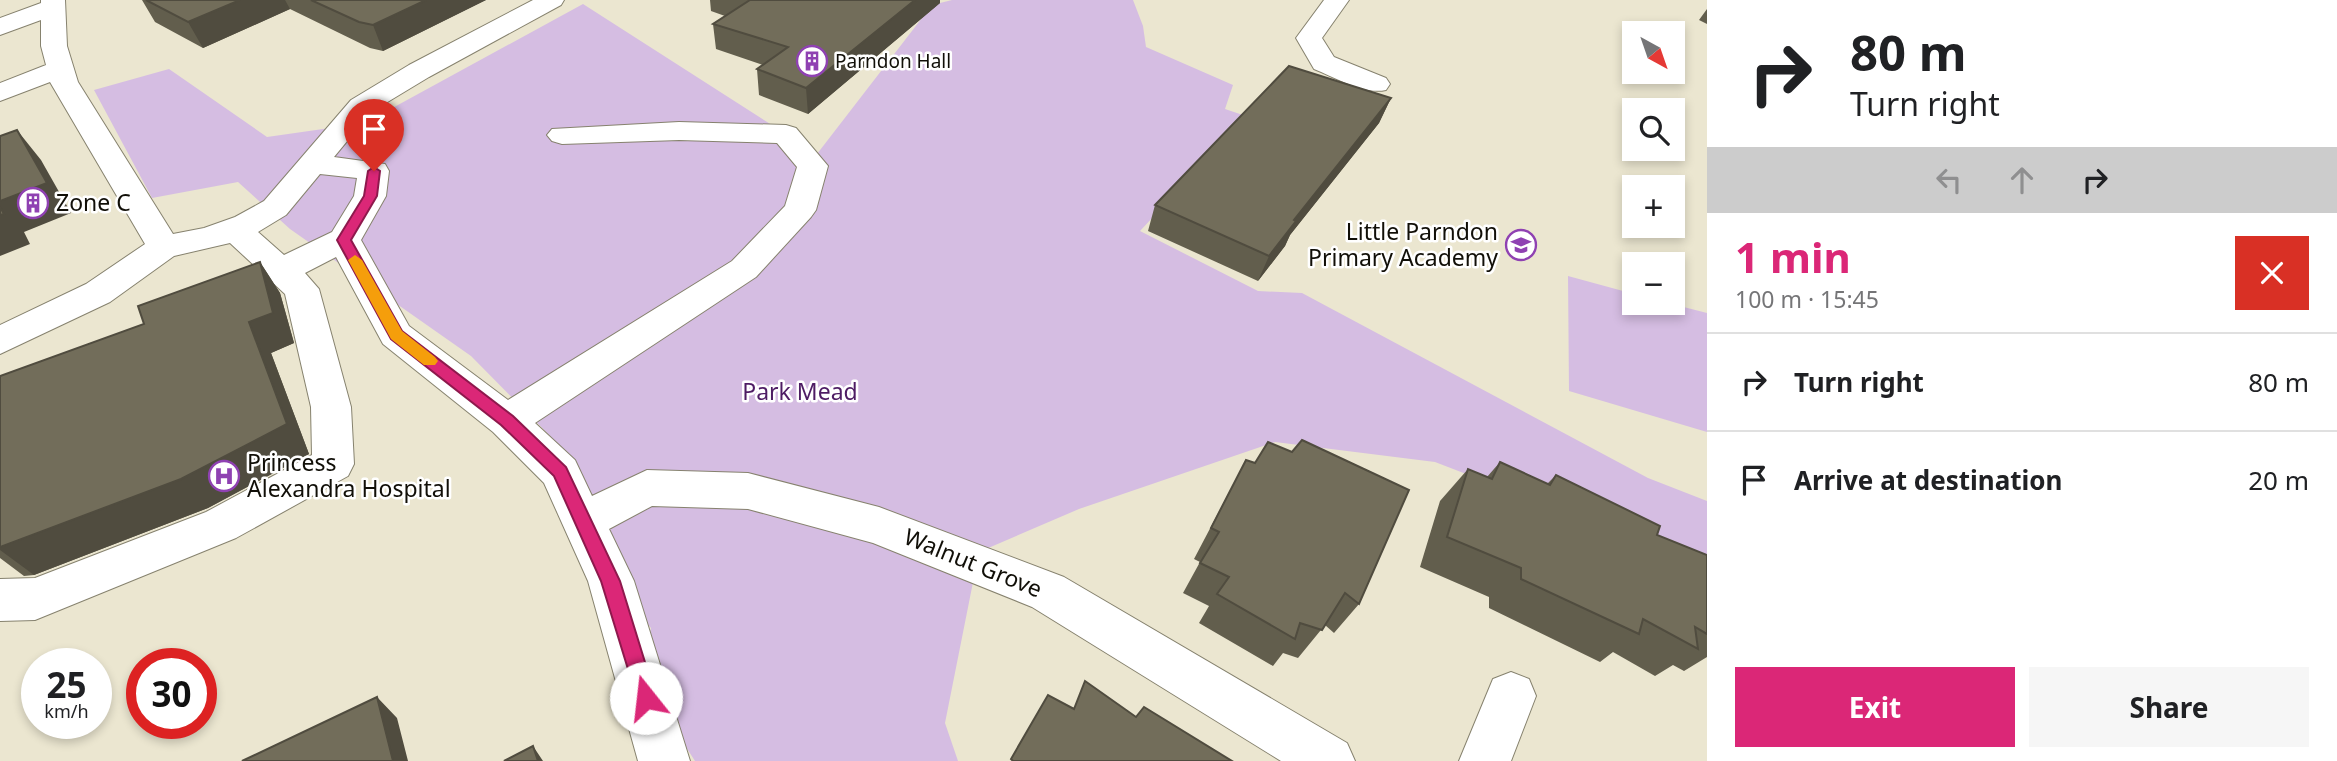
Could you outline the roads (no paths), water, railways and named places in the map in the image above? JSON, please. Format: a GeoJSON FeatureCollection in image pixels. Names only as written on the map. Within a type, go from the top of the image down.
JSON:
{"type":"FeatureCollection","features":[{"type":"Feature","properties":{"kind":"street"},"geometry":{"type":"LineString","coordinates":[[0,341],[98,293],[164,247],[211,238],[275,208],[361,106],[419,71],[552,0]]}},
{"type":"Feature","properties":{"kind":"street"},"geometry":{"type":"LineString","coordinates":[[1337,0],[1308,38],[1324,63],[1376,84]]}},
{"type":"Feature","properties":{"kind":"street"},"geometry":{"type":"LineString","coordinates":[[0,27],[52,4],[59,69],[164,247]]}},
{"type":"Feature","properties":{"kind":"street"},"geometry":{"type":"LineString","coordinates":[[0,93],[59,69]]}},
{"type":"Feature","properties":{"kind":"street"},"geometry":{"type":"LineString","coordinates":[[507,421],[744,269],[800,210],[813,166],[786,134],[679,131],[562,135]]}},
{"type":"Feature","properties":{"kind":"street"},"geometry":{"type":"LineString","coordinates":[[281,270],[344,240],[370,196],[374,171],[312,164]]}},
{"type":"Feature","properties":{"kind":"street"},"geometry":{"type":"LineString","coordinates":[[0,600],[35,599],[220,525],[333,464],[331,407],[301,289],[235,229]]}},
{"type":"Feature","properties":{"kind":"street"},"geometry":{"type":"LineString","coordinates":[[344,240],[396,335],[507,421],[560,472],[611,581],[664,761]]}},
{"type":"Feature","properties":{"kind":"street","name":"Walnut Grove"},"geometry":{"type":"LineString","coordinates":[[584,522],[647,488],[748,491],[879,526],[1048,592],[1329,761]]}},
{"type":"Feature","properties":{"kind":"street"},"geometry":{"type":"LineString","coordinates":[[1485,761],[1511,696]]}},
{"type":"Feature","properties":{"kind":"place","name":"Parndon Hall"},"geometry":{"type":"Point","coordinates":[812,61]}},
{"type":"Feature","properties":{"kind":"place","name":"Zone C"},"geometry":{"type":"Point","coordinates":[33,203]}},
{"type":"Feature","properties":{"kind":"place","name":"Little Parndon Primary Academy"},"geometry":{"type":"Point","coordinates":[1521,245]}},
{"type":"Feature","properties":{"kind":"place","name":"Princess Alexandra Hospital"},"geometry":{"type":"Point","coordinates":[224,476]}},
{"type":"Feature","properties":{"kind":"park label","name":"Park Mead"},"geometry":{"type":"Point","coordinates":[800,392]}}]}
